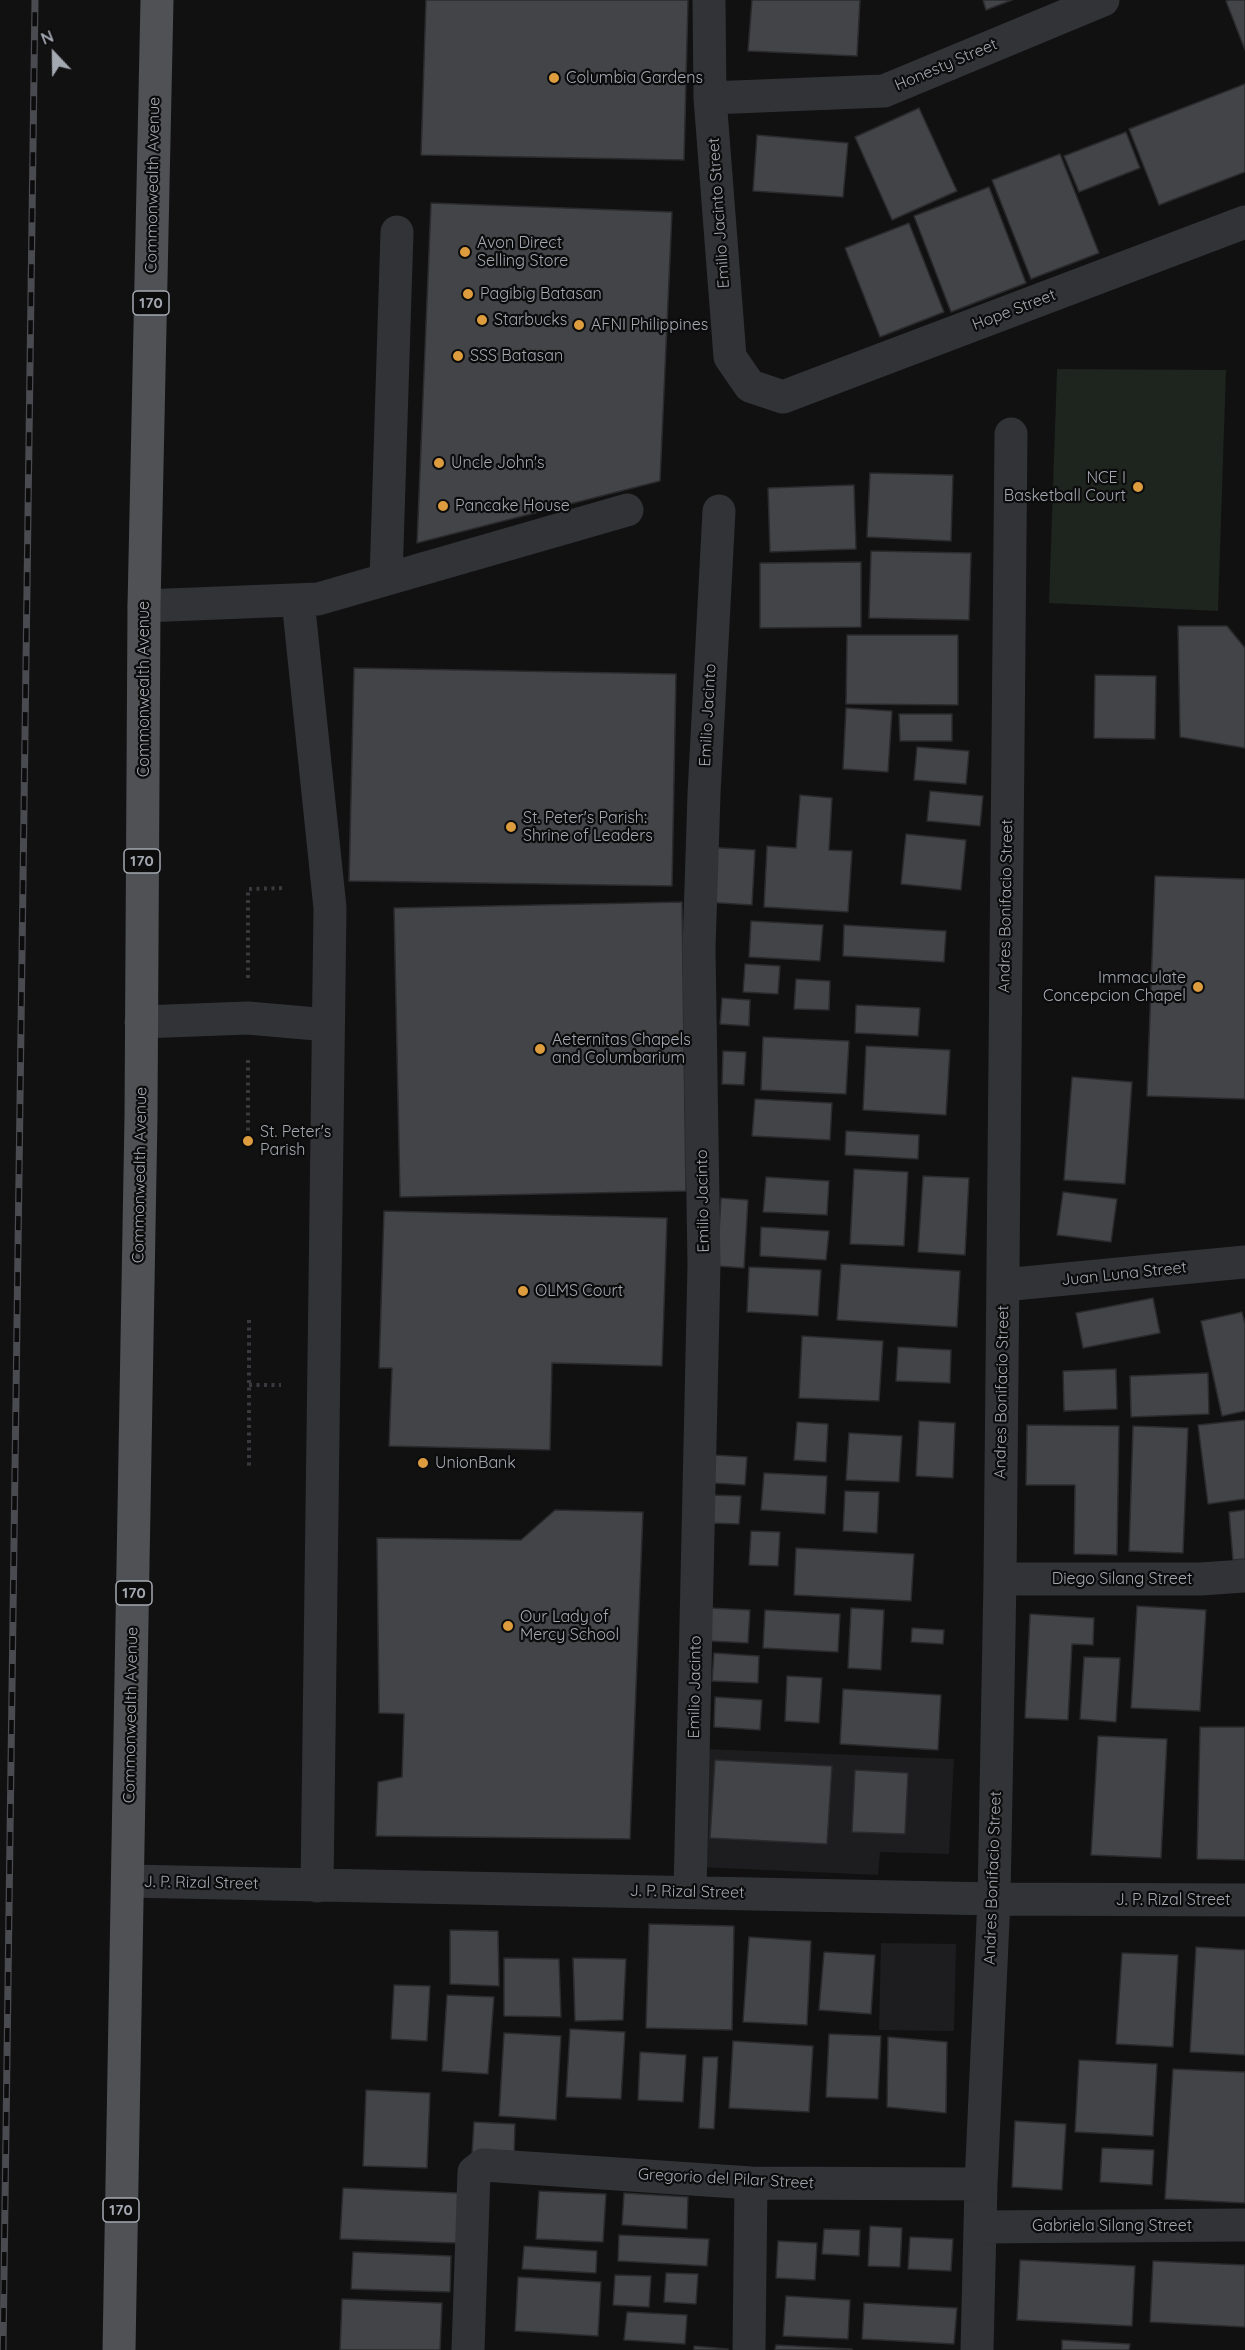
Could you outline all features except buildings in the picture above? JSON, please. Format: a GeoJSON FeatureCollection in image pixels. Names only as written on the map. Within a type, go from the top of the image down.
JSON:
{"type":"FeatureCollection","features":[{"type":"Feature","properties":{"kind":"main road","name":"Commonwealth Avenue"},"geometry":{"type":"LineString","coordinates":[[119,2350],[141,1022],[144,606],[157,0]]}},
{"type":"Feature","properties":{"kind":"street","name":"Emilio Jacinto Street"},"geometry":{"type":"LineString","coordinates":[[709,0],[710,98],[730,357],[750,386],[783,398]]}},
{"type":"Feature","properties":{"kind":"street","name":"Honesty Street"},"geometry":{"type":"LineString","coordinates":[[710,98],[884,91],[1103,0]]}},
{"type":"Feature","properties":{"kind":"street","name":"Hope Street"},"geometry":{"type":"LineString","coordinates":[[783,398],[1245,222]]}},
{"type":"Feature","properties":{"kind":"street"},"geometry":{"type":"LineString","coordinates":[[386,579],[397,232]]}},
{"type":"Feature","properties":{"kind":"street","name":"Andres Bonifacio Street"},"geometry":{"type":"LineString","coordinates":[[977,2350],[981,2184],[994,1899],[1000,1579],[1011,434]]}},
{"type":"Feature","properties":{"kind":"street"},"geometry":{"type":"LineString","coordinates":[[144,606],[318,599],[627,510]]}},
{"type":"Feature","properties":{"kind":"street","name":"Emilio Jacinto"},"geometry":{"type":"LineString","coordinates":[[690,1892],[704,1265],[699,949],[704,794],[719,511]]}},
{"type":"Feature","properties":{"kind":"street"},"geometry":{"type":"LineString","coordinates":[[298,600],[330,908],[317,1886]]}},
{"type":"Feature","properties":{"kind":"street"},"geometry":{"type":"LineString","coordinates":[[141,1022],[248,1018],[328,1025]]}},
{"type":"Feature","properties":{"kind":"street","name":"Juan Luna Street"},"geometry":{"type":"LineString","coordinates":[[1003,1286],[1245,1262]]}},
{"type":"Feature","properties":{"kind":"street","name":"Diego Silang Street"},"geometry":{"type":"LineString","coordinates":[[1000,1579],[1201,1579],[1245,1576]]}},
{"type":"Feature","properties":{"kind":"street","name":"J. P. Rizal Street"},"geometry":{"type":"LineString","coordinates":[[128,1881],[994,1899],[1245,1900]]}},
{"type":"Feature","properties":{"kind":"street","name":"Gregorio del Pilar Street"},"geometry":{"type":"LineString","coordinates":[[468,2350],[474,2172],[483,2165],[751,2183],[981,2184]]}},
{"type":"Feature","properties":{"kind":"street"},"geometry":{"type":"LineString","coordinates":[[749,2350],[751,2183]]}},
{"type":"Feature","properties":{"kind":"street","name":"Gabriela Silang Street"},"geometry":{"type":"LineString","coordinates":[[980,2227],[1245,2225]]}},
{"type":"Feature","properties":{"kind":"path"},"geometry":{"type":"LineString","coordinates":[[249,1320],[249,1467]]}},
{"type":"Feature","properties":{"kind":"shaded area","name":"NCE I Basketball Court"},"geometry":{"type":"Polygon","coordinates":[[[1057,369],[1226,370],[1218,611],[1049,603],[1057,369]]]}},
{"type":"Feature","properties":{"kind":"shaded area"},"geometry":{"type":"Polygon","coordinates":[[[705,1749],[954,1759],[949,1854],[880,1852],[878,1875],[699,1867],[705,1749]]]}},
{"type":"Feature","properties":{"kind":"shaded area"},"geometry":{"type":"Polygon","coordinates":[[[881,1943],[956,1944],[954,2031],[879,2030],[881,1943]]]}},
{"type":"Feature","properties":{"kind":"railway"},"geometry":{"type":"LineString","coordinates":[[3,2350],[35,0]]}},
{"type":"Feature","properties":{"kind":"place","name":"Columbia Gardens"},"geometry":{"type":"Point","coordinates":[554,78]}},
{"type":"Feature","properties":{"kind":"place","name":"Avon Direct Selling Store"},"geometry":{"type":"Point","coordinates":[465,252]}},
{"type":"Feature","properties":{"kind":"place","name":"Pagibig Batasan"},"geometry":{"type":"Point","coordinates":[468,294]}},
{"type":"Feature","properties":{"kind":"place","name":"Starbucks"},"geometry":{"type":"Point","coordinates":[482,320]}},
{"type":"Feature","properties":{"kind":"place","name":"AFNI Philippines"},"geometry":{"type":"Point","coordinates":[579,325]}},
{"type":"Feature","properties":{"kind":"place","name":"SSS Batasan"},"geometry":{"type":"Point","coordinates":[458,356]}},
{"type":"Feature","properties":{"kind":"place","name":"Uncle John's"},"geometry":{"type":"Point","coordinates":[439,463]}},
{"type":"Feature","properties":{"kind":"place","name":"NCE I Basketball Court"},"geometry":{"type":"Point","coordinates":[1138,487]}},
{"type":"Feature","properties":{"kind":"place","name":"Pancake House"},"geometry":{"type":"Point","coordinates":[443,506]}},
{"type":"Feature","properties":{"kind":"place","name":"St. Peter's Parish: Shrine of Leaders"},"geometry":{"type":"Point","coordinates":[511,827]}},
{"type":"Feature","properties":{"kind":"place","name":"Immaculate Concepcion Chapel"},"geometry":{"type":"Point","coordinates":[1198,987]}},
{"type":"Feature","properties":{"kind":"place","name":"Aeternitas Chapels and Columbarium"},"geometry":{"type":"Point","coordinates":[540,1049]}},
{"type":"Feature","properties":{"kind":"place","name":"St. Peter's Parish"},"geometry":{"type":"Point","coordinates":[248,1141]}},
{"type":"Feature","properties":{"kind":"place","name":"OLMS Court"},"geometry":{"type":"Point","coordinates":[523,1291]}},
{"type":"Feature","properties":{"kind":"place","name":"UnionBank"},"geometry":{"type":"Point","coordinates":[423,1463]}},
{"type":"Feature","properties":{"kind":"place","name":"Our Lady of Mercy School"},"geometry":{"type":"Point","coordinates":[508,1626]}}]}
